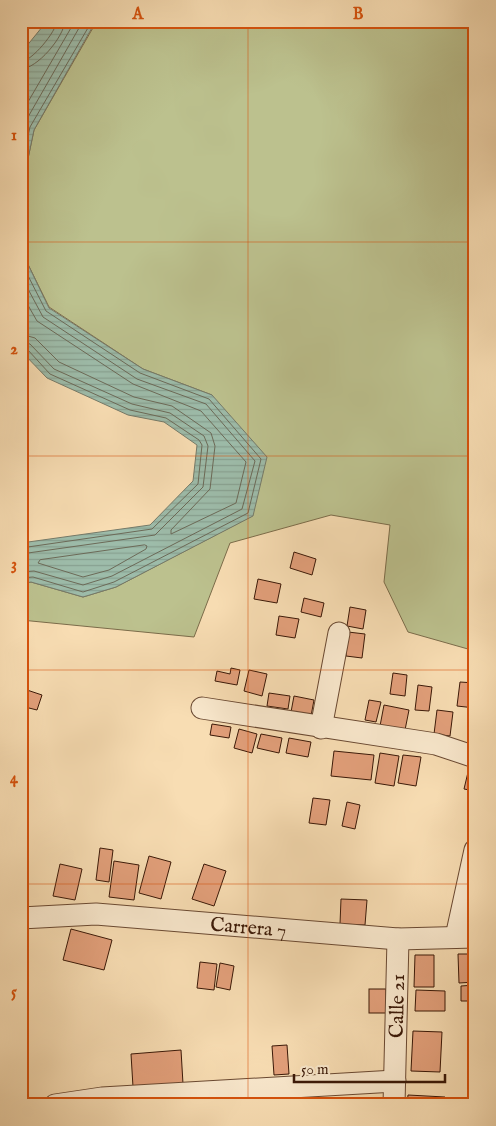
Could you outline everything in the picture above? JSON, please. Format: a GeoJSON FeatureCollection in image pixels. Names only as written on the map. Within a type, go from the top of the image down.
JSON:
{"type":"FeatureCollection","features":[{"type":"Feature","properties":{"kind":"street"},"geometry":{"type":"LineString","coordinates":[[321,728],[339,633]]}},
{"type":"Feature","properties":{"kind":"street"},"geometry":{"type":"LineString","coordinates":[[202,708],[321,728],[436,744],[475,757]]}},
{"type":"Feature","properties":{"kind":"street"},"geometry":{"type":"LineString","coordinates":[[465,937],[475,850]]}},
{"type":"Feature","properties":{"kind":"street","name":"Carrera 7"},"geometry":{"type":"LineString","coordinates":[[21,918],[96,914],[398,939],[465,937]]}},
{"type":"Feature","properties":{"kind":"street","name":"Calle 21"},"geometry":{"type":"LineString","coordinates":[[394,1105],[398,939]]}},
{"type":"Feature","properties":{"kind":"street"},"geometry":{"type":"LineString","coordinates":[[55,1105],[102,1098],[395,1081]]}},
{"type":"Feature","properties":{"kind":"green space"},"geometry":{"type":"Polygon","coordinates":[[[102,21],[475,21],[475,651],[408,632],[384,582],[390,525],[331,515],[230,543],[194,637],[21,620],[21,584],[31,582],[83,597],[116,587],[252,516],[212,395],[143,369],[49,307],[21,250],[21,192],[34,130],[94,26],[102,21]]]}},
{"type":"Feature","properties":{"kind":"water"},"geometry":{"type":"Polygon","coordinates":[[[47,21],[102,21],[93,26],[34,130],[21,192],[21,53],[47,21]]]}},
{"type":"Feature","properties":{"kind":"water"},"geometry":{"type":"Polygon","coordinates":[[[21,250],[49,308],[143,369],[212,395],[267,457],[253,516],[116,587],[83,597],[31,582],[21,584],[21,543],[150,525],[193,481],[197,445],[164,422],[128,415],[47,378],[21,351],[21,250]]]}},
{"type":"Feature","properties":{"kind":"building"},"geometry":{"type":"Polygon","coordinates":[[[294,552],[316,559],[312,575],[290,568],[294,552]]]}},
{"type":"Feature","properties":{"kind":"building"},"geometry":{"type":"Polygon","coordinates":[[[258,579],[281,584],[277,603],[254,599],[258,579]]]}},
{"type":"Feature","properties":{"kind":"building"},"geometry":{"type":"Polygon","coordinates":[[[304,598],[324,603],[321,617],[301,612],[304,598]]]}},
{"type":"Feature","properties":{"kind":"building"},"geometry":{"type":"Polygon","coordinates":[[[350,607],[366,610],[363,629],[347,626],[350,607]]]}},
{"type":"Feature","properties":{"kind":"building"},"geometry":{"type":"Polygon","coordinates":[[[279,616],[299,619],[295,638],[276,635],[279,616]]]}},
{"type":"Feature","properties":{"kind":"building"},"geometry":{"type":"Polygon","coordinates":[[[348,632],[365,634],[362,658],[346,656],[348,632]]]}},
{"type":"Feature","properties":{"kind":"building"},"geometry":{"type":"Polygon","coordinates":[[[231,668],[240,670],[237,685],[215,681],[217,671],[230,674],[231,668]]]}},
{"type":"Feature","properties":{"kind":"building"},"geometry":{"type":"Polygon","coordinates":[[[249,670],[267,674],[262,696],[244,691],[249,670]]]}},
{"type":"Feature","properties":{"kind":"building"},"geometry":{"type":"Polygon","coordinates":[[[393,673],[407,675],[405,696],[390,694],[393,673]]]}},
{"type":"Feature","properties":{"kind":"building"},"geometry":{"type":"Polygon","coordinates":[[[460,682],[475,683],[475,708],[457,706],[460,682]]]}},
{"type":"Feature","properties":{"kind":"building"},"geometry":{"type":"Polygon","coordinates":[[[418,685],[432,687],[429,711],[415,710],[418,685]]]}},
{"type":"Feature","properties":{"kind":"building"},"geometry":{"type":"Polygon","coordinates":[[[21,688],[42,695],[37,710],[21,706],[21,688]]]}},
{"type":"Feature","properties":{"kind":"building"},"geometry":{"type":"Polygon","coordinates":[[[269,693],[290,696],[288,709],[267,706],[269,693]]]}},
{"type":"Feature","properties":{"kind":"building"},"geometry":{"type":"Polygon","coordinates":[[[294,696],[314,700],[311,716],[291,712],[294,696]]]}},
{"type":"Feature","properties":{"kind":"building"},"geometry":{"type":"Polygon","coordinates":[[[369,700],[381,702],[376,722],[365,720],[369,700]]]}},
{"type":"Feature","properties":{"kind":"building"},"geometry":{"type":"Polygon","coordinates":[[[384,705],[409,710],[405,730],[380,726],[384,705]]]}},
{"type":"Feature","properties":{"kind":"building"},"geometry":{"type":"Polygon","coordinates":[[[437,710],[453,712],[450,736],[434,734],[437,710]]]}},
{"type":"Feature","properties":{"kind":"building"},"geometry":{"type":"Polygon","coordinates":[[[212,724],[231,727],[229,738],[210,735],[212,724]]]}},
{"type":"Feature","properties":{"kind":"building"},"geometry":{"type":"Polygon","coordinates":[[[239,729],[257,734],[252,753],[234,748],[239,729]]]}},
{"type":"Feature","properties":{"kind":"building"},"geometry":{"type":"Polygon","coordinates":[[[261,734],[282,738],[279,753],[257,748],[261,734]]]}},
{"type":"Feature","properties":{"kind":"building"},"geometry":{"type":"Polygon","coordinates":[[[289,738],[311,742],[308,757],[286,753],[289,738]]]}},
{"type":"Feature","properties":{"kind":"building"},"geometry":{"type":"Polygon","coordinates":[[[334,751],[374,755],[371,780],[331,776],[334,751]]]}},
{"type":"Feature","properties":{"kind":"building"},"geometry":{"type":"Polygon","coordinates":[[[380,753],[399,756],[394,786],[375,783],[380,753]]]}},
{"type":"Feature","properties":{"kind":"building"},"geometry":{"type":"Polygon","coordinates":[[[403,755],[421,757],[416,786],[398,783],[403,755]]]}},
{"type":"Feature","properties":{"kind":"building"},"geometry":{"type":"Polygon","coordinates":[[[469,768],[475,769],[475,791],[464,789],[469,768]]]}},
{"type":"Feature","properties":{"kind":"building"},"geometry":{"type":"Polygon","coordinates":[[[313,798],[330,800],[326,825],[309,823],[313,798]]]}},
{"type":"Feature","properties":{"kind":"building"},"geometry":{"type":"Polygon","coordinates":[[[347,802],[360,805],[355,829],[342,826],[347,802]]]}},
{"type":"Feature","properties":{"kind":"building"},"geometry":{"type":"Polygon","coordinates":[[[100,848],[113,850],[109,882],[96,880],[100,848]]]}},
{"type":"Feature","properties":{"kind":"building"},"geometry":{"type":"Polygon","coordinates":[[[149,856],[171,862],[161,899],[139,893],[149,856]]]}},
{"type":"Feature","properties":{"kind":"building"},"geometry":{"type":"Polygon","coordinates":[[[114,861],[139,865],[134,900],[109,897],[114,861]]]}},
{"type":"Feature","properties":{"kind":"building"},"geometry":{"type":"Polygon","coordinates":[[[60,864],[82,869],[75,900],[53,896],[60,864]]]}},
{"type":"Feature","properties":{"kind":"building"},"geometry":{"type":"Polygon","coordinates":[[[204,864],[226,871],[214,906],[192,899],[204,864]]]}},
{"type":"Feature","properties":{"kind":"building"},"geometry":{"type":"Polygon","coordinates":[[[341,899],[367,900],[365,925],[340,924],[341,899]]]}},
{"type":"Feature","properties":{"kind":"building"},"geometry":{"type":"Polygon","coordinates":[[[71,929],[112,940],[104,970],[63,960],[71,929]]]}},
{"type":"Feature","properties":{"kind":"building"},"geometry":{"type":"Polygon","coordinates":[[[458,954],[475,954],[475,982],[459,983],[458,954]]]}},
{"type":"Feature","properties":{"kind":"building"},"geometry":{"type":"Polygon","coordinates":[[[415,955],[434,955],[434,987],[414,987],[415,955]]]}},
{"type":"Feature","properties":{"kind":"building"},"geometry":{"type":"Polygon","coordinates":[[[200,962],[217,964],[214,990],[197,988],[200,962]]]}},
{"type":"Feature","properties":{"kind":"building"},"geometry":{"type":"Polygon","coordinates":[[[220,963],[234,966],[230,990],[216,987],[220,963]]]}},
{"type":"Feature","properties":{"kind":"building"},"geometry":{"type":"Polygon","coordinates":[[[475,985],[475,1001],[461,1001],[461,986],[475,985]]]}},
{"type":"Feature","properties":{"kind":"building"},"geometry":{"type":"Polygon","coordinates":[[[369,989],[386,989],[386,1013],[369,1013],[369,989]]]}},
{"type":"Feature","properties":{"kind":"building"},"geometry":{"type":"Polygon","coordinates":[[[416,990],[445,991],[445,1011],[415,1011],[416,990]]]}},
{"type":"Feature","properties":{"kind":"building"},"geometry":{"type":"Polygon","coordinates":[[[413,1031],[442,1032],[440,1072],[411,1071],[413,1031]]]}},
{"type":"Feature","properties":{"kind":"building"},"geometry":{"type":"Polygon","coordinates":[[[287,1045],[289,1074],[274,1075],[272,1046],[287,1045]]]}},
{"type":"Feature","properties":{"kind":"building"},"geometry":{"type":"Polygon","coordinates":[[[181,1050],[183,1084],[133,1087],[131,1054],[181,1050]]]}},
{"type":"Feature","properties":{"kind":"building"},"geometry":{"type":"Polygon","coordinates":[[[408,1095],[445,1097],[444,1105],[407,1105],[408,1095]]]}}]}
